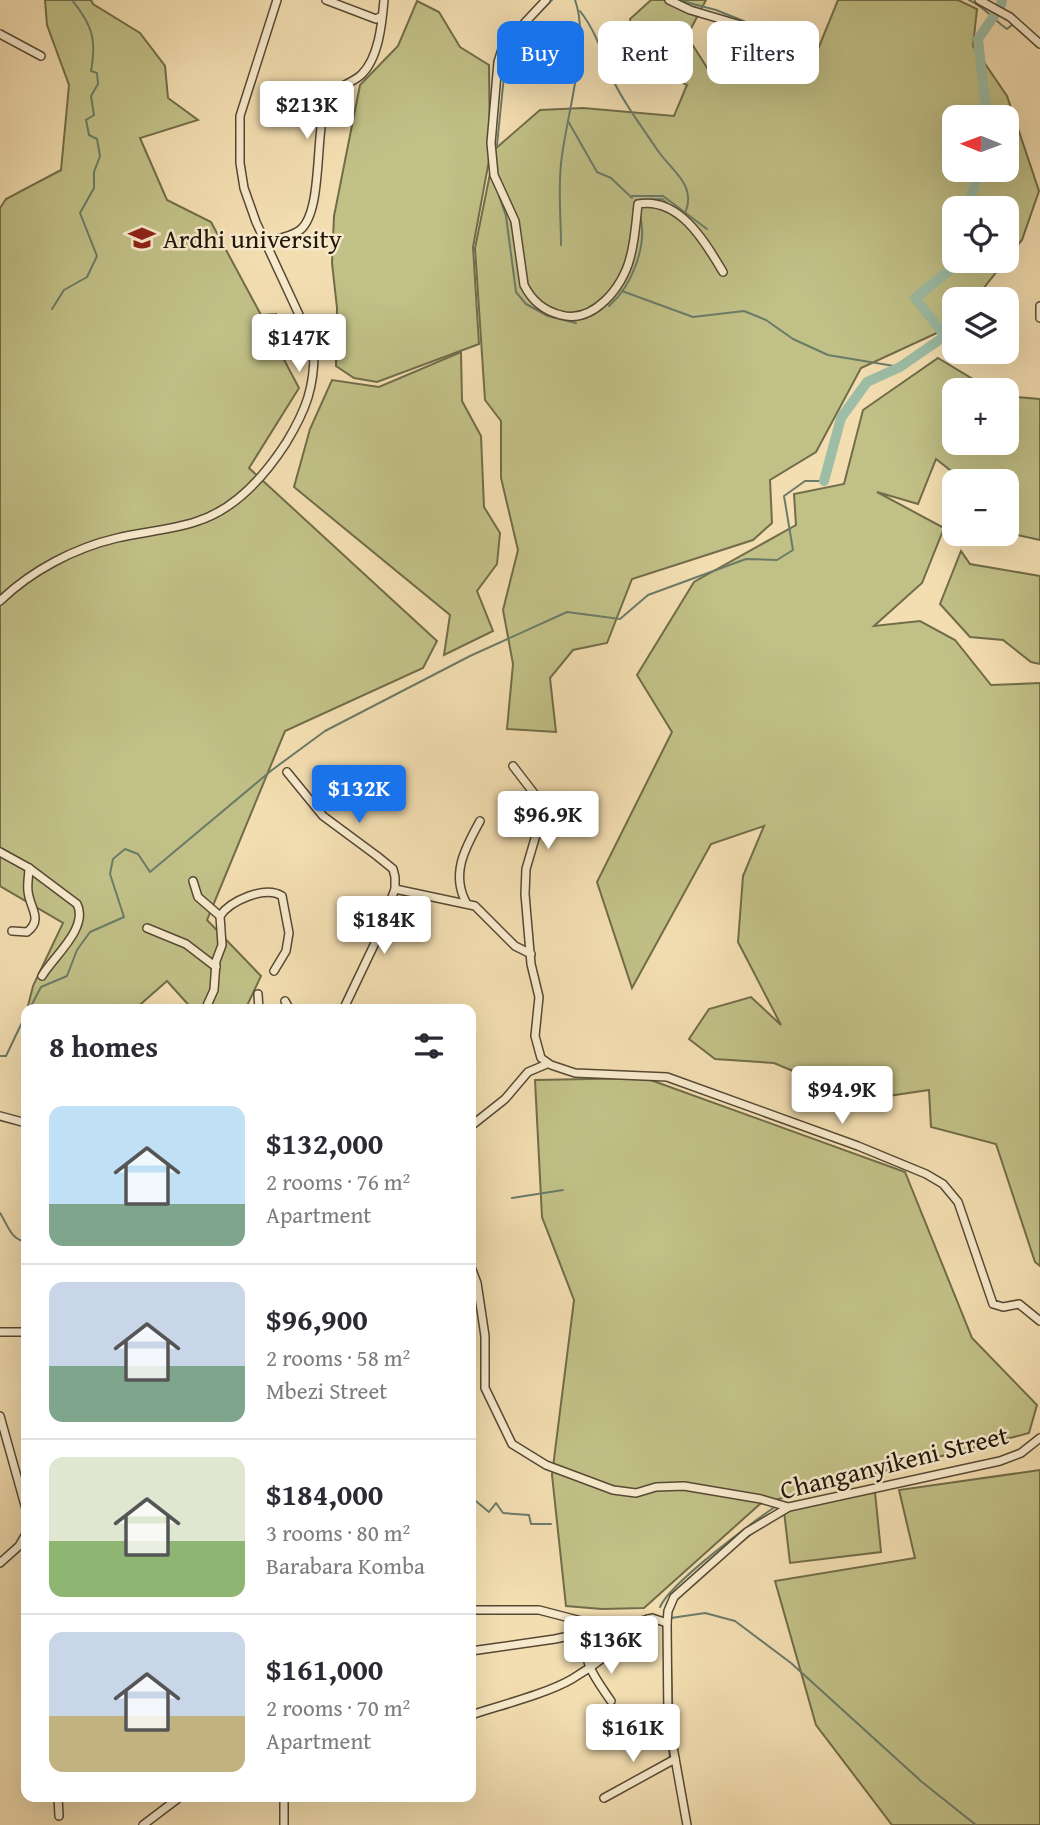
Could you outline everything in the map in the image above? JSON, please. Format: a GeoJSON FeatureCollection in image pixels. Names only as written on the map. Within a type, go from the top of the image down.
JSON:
{"type":"FeatureCollection","features":[{"type":"Feature","properties":{"kind":"street"},"geometry":{"type":"LineString","coordinates":[[0,601],[33,574],[71,554],[114,538],[196,522],[223,509],[241,497],[269,468],[297,425],[310,398],[314,347],[265,242],[244,188],[239,126],[277,0]]}},
{"type":"Feature","properties":{"kind":"street"},"geometry":{"type":"LineString","coordinates":[[326,0],[376,19],[380,17]]}},
{"type":"Feature","properties":{"kind":"street"},"geometry":{"type":"LineString","coordinates":[[265,242],[293,234],[307,221],[317,174],[326,104],[335,90],[360,75],[368,66],[376,47],[384,0]]}},
{"type":"Feature","properties":{"kind":"street"},"geometry":{"type":"LineString","coordinates":[[546,0],[503,46],[498,62],[491,144],[494,175],[515,221],[524,285],[528,294],[542,307],[559,315],[577,318],[590,313],[618,284],[630,260],[638,204],[643,203],[659,204],[688,222],[701,235],[723,272]]}},
{"type":"Feature","properties":{"kind":"street"},"geometry":{"type":"LineString","coordinates":[[669,0],[690,10],[727,21]]}},
{"type":"Feature","properties":{"kind":"street"},"geometry":{"type":"LineString","coordinates":[[983,2],[1010,18],[1040,44]]}},
{"type":"Feature","properties":{"kind":"street"},"geometry":{"type":"LineString","coordinates":[[0,34],[41,56]]}},
{"type":"Feature","properties":{"kind":"street"},"geometry":{"type":"LineString","coordinates":[[1040,306],[1040,318]]}},
{"type":"Feature","properties":{"kind":"street"},"geometry":{"type":"LineString","coordinates":[[513,766],[536,796],[536,835],[525,878],[531,954],[539,997],[535,1036],[541,1058],[547,1063],[575,1073],[667,1077],[858,1146],[926,1174],[943,1184],[958,1202],[993,1304],[1003,1307],[1019,1304],[1040,1321]]}},
{"type":"Feature","properties":{"kind":"street"},"geometry":{"type":"LineString","coordinates":[[287,772],[323,816],[393,869],[395,889],[374,945],[346,1004]]}},
{"type":"Feature","properties":{"kind":"street"},"geometry":{"type":"LineString","coordinates":[[467,904],[460,890],[459,870],[466,847],[480,821]]}},
{"type":"Feature","properties":{"kind":"street"},"geometry":{"type":"LineString","coordinates":[[0,852],[29,868],[77,904],[79,909],[77,925],[68,941],[41,976]]}},
{"type":"Feature","properties":{"kind":"street"},"geometry":{"type":"LineString","coordinates":[[12,932],[27,932],[34,922],[35,910],[28,891],[29,868]]}},
{"type":"Feature","properties":{"kind":"street"},"geometry":{"type":"LineString","coordinates":[[193,881],[198,897],[220,916],[223,939],[214,990],[208,1004]]}},
{"type":"Feature","properties":{"kind":"street"},"geometry":{"type":"LineString","coordinates":[[395,889],[467,904],[484,912],[520,950],[531,954]]}},
{"type":"Feature","properties":{"kind":"street"},"geometry":{"type":"LineString","coordinates":[[220,916],[232,904],[253,895],[275,892],[282,896],[289,933],[286,951],[274,971]]}},
{"type":"Feature","properties":{"kind":"street"},"geometry":{"type":"LineString","coordinates":[[351,911],[386,911]]}},
{"type":"Feature","properties":{"kind":"street"},"geometry":{"type":"LineString","coordinates":[[147,928],[186,944],[216,967]]}},
{"type":"Feature","properties":{"kind":"street"},"geometry":{"type":"LineString","coordinates":[[258,994],[259,1004]]}},
{"type":"Feature","properties":{"kind":"street"},"geometry":{"type":"LineString","coordinates":[[285,1000],[287,1004]]}},
{"type":"Feature","properties":{"kind":"street"},"geometry":{"type":"LineString","coordinates":[[476,1122],[505,1099],[528,1072],[547,1063]]}},
{"type":"Feature","properties":{"kind":"street"},"geometry":{"type":"LineString","coordinates":[[0,1116],[21,1122]]}},
{"type":"Feature","properties":{"kind":"street"},"geometry":{"type":"LineString","coordinates":[[476,1280],[485,1336],[485,1388],[512,1444],[546,1465],[613,1490],[636,1493],[656,1487],[684,1486],[761,1499],[789,1507]]}},
{"type":"Feature","properties":{"kind":"street"},"geometry":{"type":"LineString","coordinates":[[0,1332],[21,1332]]}},
{"type":"Feature","properties":{"kind":"street"},"geometry":{"type":"LineString","coordinates":[[0,1416],[21,1492]]}},
{"type":"Feature","properties":{"kind":"street","name":"Changanyikeni Street"},"geometry":{"type":"LineString","coordinates":[[667,1623],[668,1611],[674,1597],[747,1532],[789,1507],[1000,1461],[1021,1453],[1040,1438]]}},
{"type":"Feature","properties":{"kind":"street"},"geometry":{"type":"LineString","coordinates":[[0,1563],[21,1543]]}},
{"type":"Feature","properties":{"kind":"street"},"geometry":{"type":"LineString","coordinates":[[476,1610],[539,1610],[568,1615],[603,1628]]}},
{"type":"Feature","properties":{"kind":"street"},"geometry":{"type":"LineString","coordinates":[[476,1713],[548,1690],[571,1679],[648,1619]]}},
{"type":"Feature","properties":{"kind":"street"},"geometry":{"type":"LineString","coordinates":[[476,1650],[622,1627],[648,1619],[667,1623],[668,1718],[687,1825]]}},
{"type":"Feature","properties":{"kind":"street"},"geometry":{"type":"LineString","coordinates":[[588,1633],[584,1649],[589,1667],[611,1701]]}},
{"type":"Feature","properties":{"kind":"street"},"geometry":{"type":"LineString","coordinates":[[604,1798],[675,1759]]}},
{"type":"Feature","properties":{"kind":"street"},"geometry":{"type":"LineString","coordinates":[[58,1802],[59,1816]]}},
{"type":"Feature","properties":{"kind":"street"},"geometry":{"type":"LineString","coordinates":[[143,1825],[173,1802]]}},
{"type":"Feature","properties":{"kind":"street"},"geometry":{"type":"LineString","coordinates":[[284,1802],[284,1825]]}},
{"type":"Feature","properties":{"kind":"shaded area"},"geometry":{"type":"Polygon","coordinates":[[[45,0],[91,0],[93,4],[140,33],[165,66],[168,98],[198,120],[140,138],[167,200],[211,222],[261,315],[276,314],[272,337],[299,388],[249,468],[437,641],[423,668],[285,731],[207,920],[261,976],[248,1004],[188,1004],[167,981],[141,1004],[28,1004],[33,986],[63,923],[0,886],[0,208],[6,199],[61,170],[69,85],[47,25],[45,0]]]}},
{"type":"Feature","properties":{"kind":"shaded area"},"geometry":{"type":"Polygon","coordinates":[[[651,0],[706,0],[693,25],[693,21],[630,21],[651,0]]]}},
{"type":"Feature","properties":{"kind":"shaded area"},"geometry":{"type":"Polygon","coordinates":[[[838,0],[958,0],[977,9],[973,46],[1007,96],[1010,105],[942,105],[942,182],[1019,182],[1019,132],[1039,191],[1019,244],[1019,196],[942,196],[942,273],[996,273],[984,287],[942,287],[942,331],[861,368],[816,452],[770,480],[772,523],[753,540],[632,579],[607,643],[573,650],[550,678],[556,732],[507,729],[513,664],[503,610],[518,550],[501,478],[501,421],[485,400],[475,248],[495,149],[540,110],[583,108],[674,116],[687,85],[685,84],[693,84],[693,46],[707,68],[707,84],[819,84],[819,47],[838,0]]]}},
{"type":"Feature","properties":{"kind":"shaded area"},"geometry":{"type":"Polygon","coordinates":[[[417,1],[439,12],[460,47],[489,65],[490,155],[473,247],[479,344],[377,382],[354,378],[336,366],[337,308],[332,263],[334,216],[360,85],[398,46],[417,1]]]}},
{"type":"Feature","properties":{"kind":"shaded area"},"geometry":{"type":"Polygon","coordinates":[[[461,352],[462,401],[481,436],[484,507],[500,533],[497,564],[477,591],[493,631],[444,655],[450,615],[294,487],[310,429],[332,380],[379,387],[461,352]]]}},
{"type":"Feature","properties":{"kind":"shaded area"},"geometry":{"type":"Polygon","coordinates":[[[938,358],[942,364],[948,364],[971,378],[942,378],[942,455],[1019,455],[1019,397],[1040,399],[1040,540],[1019,535],[1019,469],[949,469],[936,459],[918,504],[877,492],[942,527],[942,533],[922,583],[874,626],[920,621],[955,640],[991,685],[1040,683],[1040,1266],[1035,1262],[996,1144],[931,1127],[929,1090],[875,1098],[843,1092],[774,1063],[715,1059],[689,1039],[709,1009],[751,997],[781,1025],[738,942],[743,876],[764,826],[711,844],[632,988],[597,882],[672,732],[637,675],[694,582],[796,525],[794,494],[844,484],[863,410],[938,358]]]}},
{"type":"Feature","properties":{"kind":"shaded area"},"geometry":{"type":"Polygon","coordinates":[[[961,551],[970,564],[1040,576],[1040,664],[1031,662],[1003,640],[970,637],[940,604],[961,551]]]}},
{"type":"Feature","properties":{"kind":"shaded area"},"geometry":{"type":"Polygon","coordinates":[[[645,1078],[905,1172],[972,1338],[1037,1405],[1029,1433],[760,1504],[644,1608],[566,1606],[552,1475],[574,1300],[542,1217],[535,1080],[645,1078]]]}},
{"type":"Feature","properties":{"kind":"shaded area"},"geometry":{"type":"Polygon","coordinates":[[[1040,1470],[1040,1825],[892,1825],[816,1725],[775,1581],[915,1558],[899,1490],[1040,1470]]]}},
{"type":"Feature","properties":{"kind":"shaded area"},"geometry":{"type":"Polygon","coordinates":[[[875,1492],[881,1552],[790,1563],[784,1511],[875,1492]]]}},
{"type":"Feature","properties":{"kind":"waterway"},"geometry":{"type":"LineString","coordinates":[[52,309],[64,290],[87,277],[97,256],[80,213],[94,188],[94,172],[100,156],[97,139],[89,135],[86,120],[94,115],[91,96],[98,84],[97,73],[91,71],[91,33],[72,0]]}},
{"type":"Feature","properties":{"kind":"waterway"},"geometry":{"type":"LineString","coordinates":[[535,17],[552,0]]}},
{"type":"Feature","properties":{"kind":"waterway"},"geometry":{"type":"LineString","coordinates":[[561,245],[561,164],[579,58],[579,17],[575,0]]}},
{"type":"Feature","properties":{"kind":"waterway"},"geometry":{"type":"LineString","coordinates":[[678,0],[744,21]]}},
{"type":"Feature","properties":{"kind":"waterway"},"geometry":{"type":"LineString","coordinates":[[969,0],[1007,29],[1012,25],[1016,27]]}},
{"type":"Feature","properties":{"kind":"waterway"},"geometry":{"type":"LineString","coordinates":[[1001,5],[1002,0]]}},
{"type":"Feature","properties":{"kind":"waterway"},"geometry":{"type":"LineString","coordinates":[[580,11],[596,37],[624,100],[685,185],[688,192],[686,211]]}},
{"type":"Feature","properties":{"kind":"waterway"},"geometry":{"type":"LineString","coordinates":[[986,105],[978,39],[996,13]]}},
{"type":"Feature","properties":{"kind":"waterway"},"geometry":{"type":"LineString","coordinates":[[497,145],[503,84]]}},
{"type":"Feature","properties":{"kind":"waterway"},"geometry":{"type":"LineString","coordinates":[[568,121],[597,172],[611,178],[632,198]]}},
{"type":"Feature","properties":{"kind":"waterway"},"geometry":{"type":"LineString","coordinates":[[971,196],[976,182]]}},
{"type":"Feature","properties":{"kind":"waterway"},"geometry":{"type":"LineString","coordinates":[[497,190],[506,216],[516,292],[526,304],[548,316],[576,323]]}},
{"type":"Feature","properties":{"kind":"waterway"},"geometry":{"type":"LineString","coordinates":[[632,196],[663,196],[707,229]]}},
{"type":"Feature","properties":{"kind":"waterway"},"geometry":{"type":"LineString","coordinates":[[637,203],[636,200],[662,199],[668,204]]}},
{"type":"Feature","properties":{"kind":"waterway"},"geometry":{"type":"LineString","coordinates":[[609,306],[625,288],[636,264],[642,239],[640,215]]}},
{"type":"Feature","properties":{"kind":"waterway"},"geometry":{"type":"LineString","coordinates":[[824,481],[841,418],[867,382],[900,367],[945,336],[915,298],[946,273]]}},
{"type":"Feature","properties":{"kind":"waterway"},"geometry":{"type":"LineString","coordinates":[[622,291],[693,317],[744,311],[766,320],[793,339],[828,355],[900,367]]}},
{"type":"Feature","properties":{"kind":"waterway"},"geometry":{"type":"LineString","coordinates":[[32,1004],[41,987],[67,976],[77,950],[90,932],[124,917],[110,874],[113,859],[125,849],[138,854],[150,872],[272,770],[325,731],[470,656],[567,612],[620,619],[648,595],[746,559],[777,560],[793,550],[784,496],[805,481],[824,481]]}},
{"type":"Feature","properties":{"kind":"waterway"},"geometry":{"type":"LineString","coordinates":[[0,1056],[6,1056],[21,1024]]}},
{"type":"Feature","properties":{"kind":"waterway"},"geometry":{"type":"LineString","coordinates":[[512,1198],[563,1190]]}},
{"type":"Feature","properties":{"kind":"waterway"},"geometry":{"type":"LineString","coordinates":[[0,1213],[13,1235],[21,1240]]}},
{"type":"Feature","properties":{"kind":"waterway"},"geometry":{"type":"LineString","coordinates":[[476,1501],[489,1512],[496,1503],[503,1513],[529,1515],[531,1524],[551,1524]]}},
{"type":"Feature","properties":{"kind":"waterway"},"geometry":{"type":"LineString","coordinates":[[660,1607],[667,1596],[695,1569],[776,1506]]}},
{"type":"Feature","properties":{"kind":"waterway"},"geometry":{"type":"LineString","coordinates":[[735,1547],[758,1529]]}},
{"type":"Feature","properties":{"kind":"waterway"},"geometry":{"type":"LineString","coordinates":[[671,1618],[705,1613],[735,1621],[791,1663],[922,1782],[976,1825]]}},
{"type":"Feature","properties":{"kind":"waterway"},"geometry":{"type":"LineString","coordinates":[[671,1667],[673,1728]]}},
{"type":"Feature","properties":{"kind":"waterway"},"geometry":{"type":"LineString","coordinates":[[668,1737],[670,1759]]}},
{"type":"Feature","properties":{"kind":"waterway"},"geometry":{"type":"LineString","coordinates":[[683,1781],[690,1824]]}},
{"type":"Feature","properties":{"kind":"place","name":"Ardhi university"},"geometry":{"type":"Point","coordinates":[142,238]}}]}
